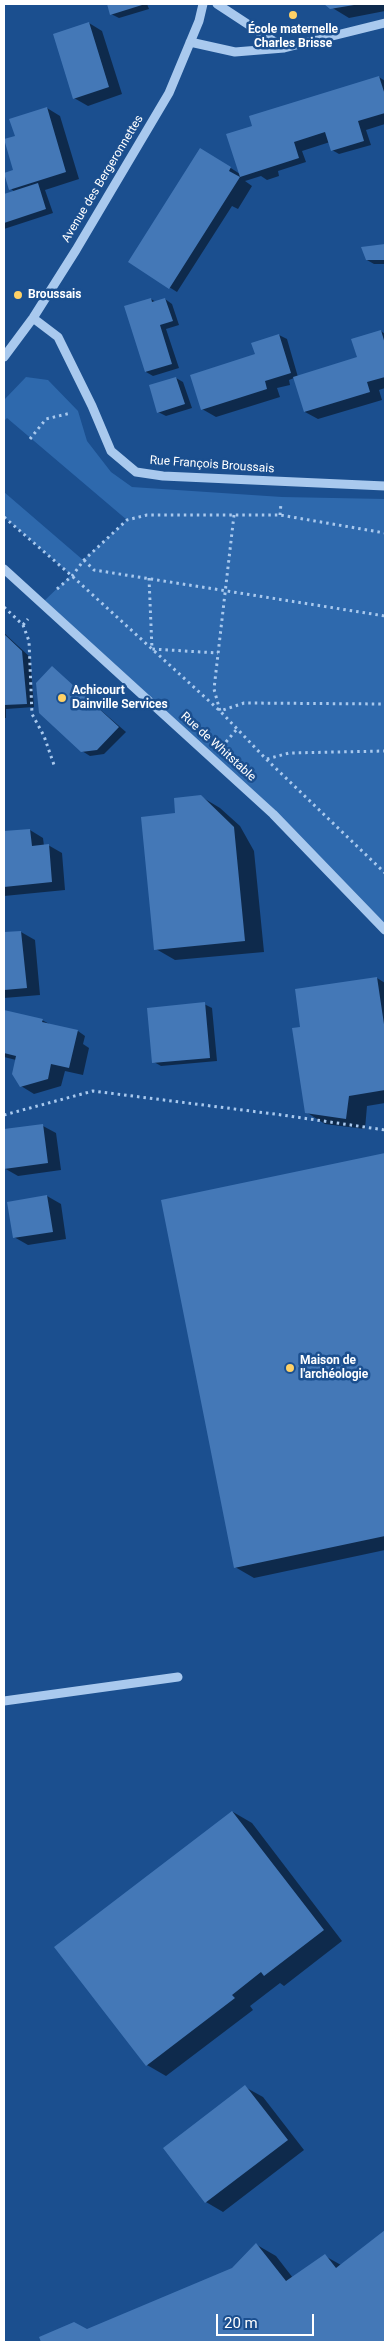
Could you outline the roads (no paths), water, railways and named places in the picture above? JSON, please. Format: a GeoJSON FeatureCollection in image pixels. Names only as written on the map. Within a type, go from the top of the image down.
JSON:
{"type":"FeatureCollection","features":[{"type":"Feature","properties":{"kind":"street","name":"Avenue des Bergeronnettes"},"geometry":{"type":"LineString","coordinates":[[4,357],[33,318],[169,93],[203,4]]}},
{"type":"Feature","properties":{"kind":"street"},"geometry":{"type":"LineString","coordinates":[[217,4],[284,48]]}},
{"type":"Feature","properties":{"kind":"street"},"geometry":{"type":"LineString","coordinates":[[190,42],[235,52],[284,48],[385,23]]}},
{"type":"Feature","properties":{"kind":"street","name":"Rue François Broussais"},"geometry":{"type":"LineString","coordinates":[[33,318],[58,337],[92,406],[111,451],[136,472],[163,476],[385,486]]}},
{"type":"Feature","properties":{"kind":"street","name":"Rue de Whitstable"},"geometry":{"type":"LineString","coordinates":[[4,569],[273,814],[385,930]]}},
{"type":"Feature","properties":{"kind":"street"},"geometry":{"type":"LineString","coordinates":[[4,1701],[178,1677]]}},
{"type":"Feature","properties":{"kind":"place","name":"École maternelle Charles Brisse"},"geometry":{"type":"Point","coordinates":[293,15]}},
{"type":"Feature","properties":{"kind":"place","name":"Broussais"},"geometry":{"type":"Point","coordinates":[18,295]}},
{"type":"Feature","properties":{"kind":"place","name":"Achicourt Dainville Services"},"geometry":{"type":"Point","coordinates":[62,698]}},
{"type":"Feature","properties":{"kind":"place","name":"Maison de l'archéologie"},"geometry":{"type":"Point","coordinates":[290,1368]}}]}
